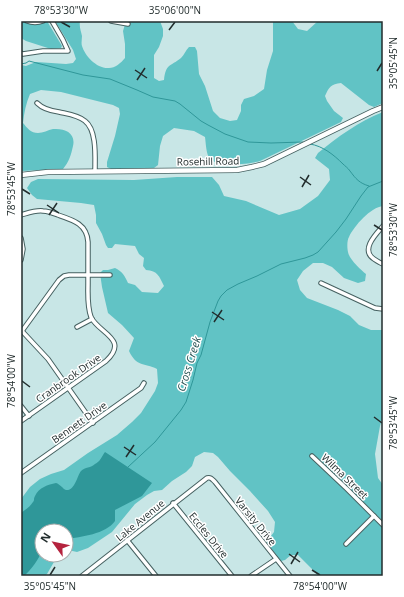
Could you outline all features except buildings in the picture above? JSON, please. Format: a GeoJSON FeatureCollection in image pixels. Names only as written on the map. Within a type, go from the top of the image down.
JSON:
{"type":"FeatureCollection","features":[{"type":"Feature","properties":{"kind":"main road","name":"Rosehill Road"},"geometry":{"type":"LineString","coordinates":[[21,175],[48,172],[237,170],[252,168],[264,164],[383,107]]}},
{"type":"Feature","properties":{"kind":"street"},"geometry":{"type":"LineString","coordinates":[[27,21],[43,21]]}},
{"type":"Feature","properties":{"kind":"street"},"geometry":{"type":"LineString","coordinates":[[21,53],[68,51],[52,21]]}},
{"type":"Feature","properties":{"kind":"street"},"geometry":{"type":"LineString","coordinates":[[111,21],[128,24]]}},
{"type":"Feature","properties":{"kind":"street"},"geometry":{"type":"LineString","coordinates":[[37,103],[41,107],[49,110],[75,115],[86,121],[93,133],[95,171]]}},
{"type":"Feature","properties":{"kind":"street"},"geometry":{"type":"LineString","coordinates":[[21,215],[43,211],[76,221],[85,230],[88,237],[88,303],[92,319],[77,327]]}},
{"type":"Feature","properties":{"kind":"street"},"geometry":{"type":"LineString","coordinates":[[383,226],[371,242],[369,253],[372,258],[383,264]]}},
{"type":"Feature","properties":{"kind":"street"},"geometry":{"type":"LineString","coordinates":[[21,238],[23,249],[21,260]]}},
{"type":"Feature","properties":{"kind":"street"},"geometry":{"type":"LineString","coordinates":[[93,423],[48,359],[21,331],[61,278],[68,275],[110,275]]}},
{"type":"Feature","properties":{"kind":"street"},"geometry":{"type":"LineString","coordinates":[[321,283],[375,308],[383,309]]}},
{"type":"Feature","properties":{"kind":"street","name":"Cranbrook Drive"},"geometry":{"type":"LineString","coordinates":[[21,421],[106,361],[113,354],[114,346],[112,339],[92,319]]}},
{"type":"Feature","properties":{"kind":"street","name":"Bennett Drive"},"geometry":{"type":"LineString","coordinates":[[21,473],[141,388],[144,383]]}},
{"type":"Feature","properties":{"kind":"street"},"geometry":{"type":"LineString","coordinates":[[21,406],[28,416]]}},
{"type":"Feature","properties":{"kind":"street","name":"Wilma Street"},"geometry":{"type":"LineString","coordinates":[[312,456],[383,525]]}},
{"type":"Feature","properties":{"kind":"street","name":"Lake Avenue"},"geometry":{"type":"LineString","coordinates":[[82,576],[173,503],[209,478]]}},
{"type":"Feature","properties":{"kind":"street","name":"Varsity Drive"},"geometry":{"type":"LineString","coordinates":[[209,478],[215,482],[290,576]]}},
{"type":"Feature","properties":{"kind":"street","name":"Eccles Drive"},"geometry":{"type":"LineString","coordinates":[[173,503],[232,576]]}},
{"type":"Feature","properties":{"kind":"street"},"geometry":{"type":"LineString","coordinates":[[346,544],[374,516]]}},
{"type":"Feature","properties":{"kind":"street"},"geometry":{"type":"LineString","coordinates":[[127,540],[156,576]]}},
{"type":"Feature","properties":{"kind":"street"},"geometry":{"type":"LineString","coordinates":[[251,576],[276,559]]}},
{"type":"Feature","properties":{"kind":"shaded area"},"geometry":{"type":"Polygon","coordinates":[[[21,21],[47,21],[62,46],[61,48],[51,49],[21,38],[21,21]]]}},
{"type":"Feature","properties":{"kind":"shaded area"},"geometry":{"type":"Polygon","coordinates":[[[55,21],[80,21],[82,45],[86,54],[96,64],[109,68],[118,65],[125,58],[123,31],[126,21],[160,21],[163,29],[163,36],[154,55],[154,78],[159,81],[164,80],[167,68],[181,58],[189,47],[195,47],[197,51],[199,74],[205,86],[213,111],[220,118],[230,121],[237,120],[244,99],[254,96],[264,89],[267,70],[273,51],[273,21],[292,21],[298,29],[307,31],[318,21],[383,21],[383,103],[374,107],[369,105],[341,83],[338,83],[331,86],[325,96],[334,111],[343,118],[341,122],[260,161],[234,164],[220,164],[214,162],[210,159],[206,149],[205,137],[194,131],[174,128],[163,136],[160,146],[158,165],[154,168],[111,169],[107,167],[107,162],[120,114],[119,108],[113,105],[61,92],[41,90],[30,94],[25,108],[23,123],[29,130],[36,133],[42,133],[53,129],[62,129],[69,132],[73,138],[71,155],[63,169],[21,171],[21,65],[26,66],[36,62],[66,64],[73,63],[76,59],[73,50],[55,21]]]}},
{"type":"Feature","properties":{"kind":"shaded area"},"geometry":{"type":"Polygon","coordinates":[[[383,112],[383,206],[378,207],[368,213],[363,218],[348,238],[347,248],[351,258],[366,274],[365,281],[358,283],[344,278],[332,267],[323,263],[313,263],[303,271],[297,280],[300,290],[307,298],[350,316],[359,325],[371,330],[383,330],[383,416],[375,454],[378,478],[383,485],[383,576],[318,576],[298,555],[291,555],[285,560],[281,561],[267,543],[274,532],[275,522],[268,511],[218,457],[213,453],[204,452],[195,457],[192,466],[186,472],[162,490],[154,491],[135,504],[112,532],[88,548],[77,552],[74,551],[74,523],[34,523],[34,563],[53,563],[47,574],[44,576],[21,576],[21,499],[30,487],[40,479],[64,470],[117,435],[141,413],[155,391],[158,383],[157,369],[141,364],[135,360],[129,351],[134,338],[108,313],[100,273],[103,270],[115,268],[123,274],[128,283],[135,285],[142,292],[158,293],[164,286],[156,273],[146,270],[143,266],[144,258],[139,254],[135,246],[115,244],[112,248],[108,248],[96,223],[94,205],[37,199],[27,188],[31,182],[38,179],[134,180],[177,177],[212,177],[219,185],[224,196],[246,201],[279,215],[300,209],[318,196],[330,180],[329,169],[315,158],[318,153],[341,135],[383,112]]]}},
{"type":"Feature","properties":{"kind":"shaded area"},"geometry":{"type":"Polygon","coordinates":[[[105,452],[152,483],[142,496],[115,510],[115,521],[106,529],[99,532],[74,538],[74,523],[34,523],[35,563],[24,576],[21,576],[21,513],[34,501],[34,497],[39,490],[56,483],[64,489],[69,490],[74,486],[81,471],[100,460],[105,452]]]}},
{"type":"Feature","properties":{"kind":"waterway"},"geometry":{"type":"LineString","coordinates":[[21,64],[29,61],[83,75],[110,79],[153,97],[175,101],[208,125],[225,134],[248,142],[303,142]]}},
{"type":"Feature","properties":{"kind":"waterway"},"geometry":{"type":"LineString","coordinates":[[310,144],[324,149],[332,154],[358,180],[369,186]]}},
{"type":"Feature","properties":{"kind":"waterway","name":"Cross Creek"},"geometry":{"type":"LineString","coordinates":[[128,467],[155,442],[186,402],[210,322],[221,296],[227,290],[238,284],[281,264],[305,258],[318,252],[336,232],[368,187],[383,181]]}}]}
